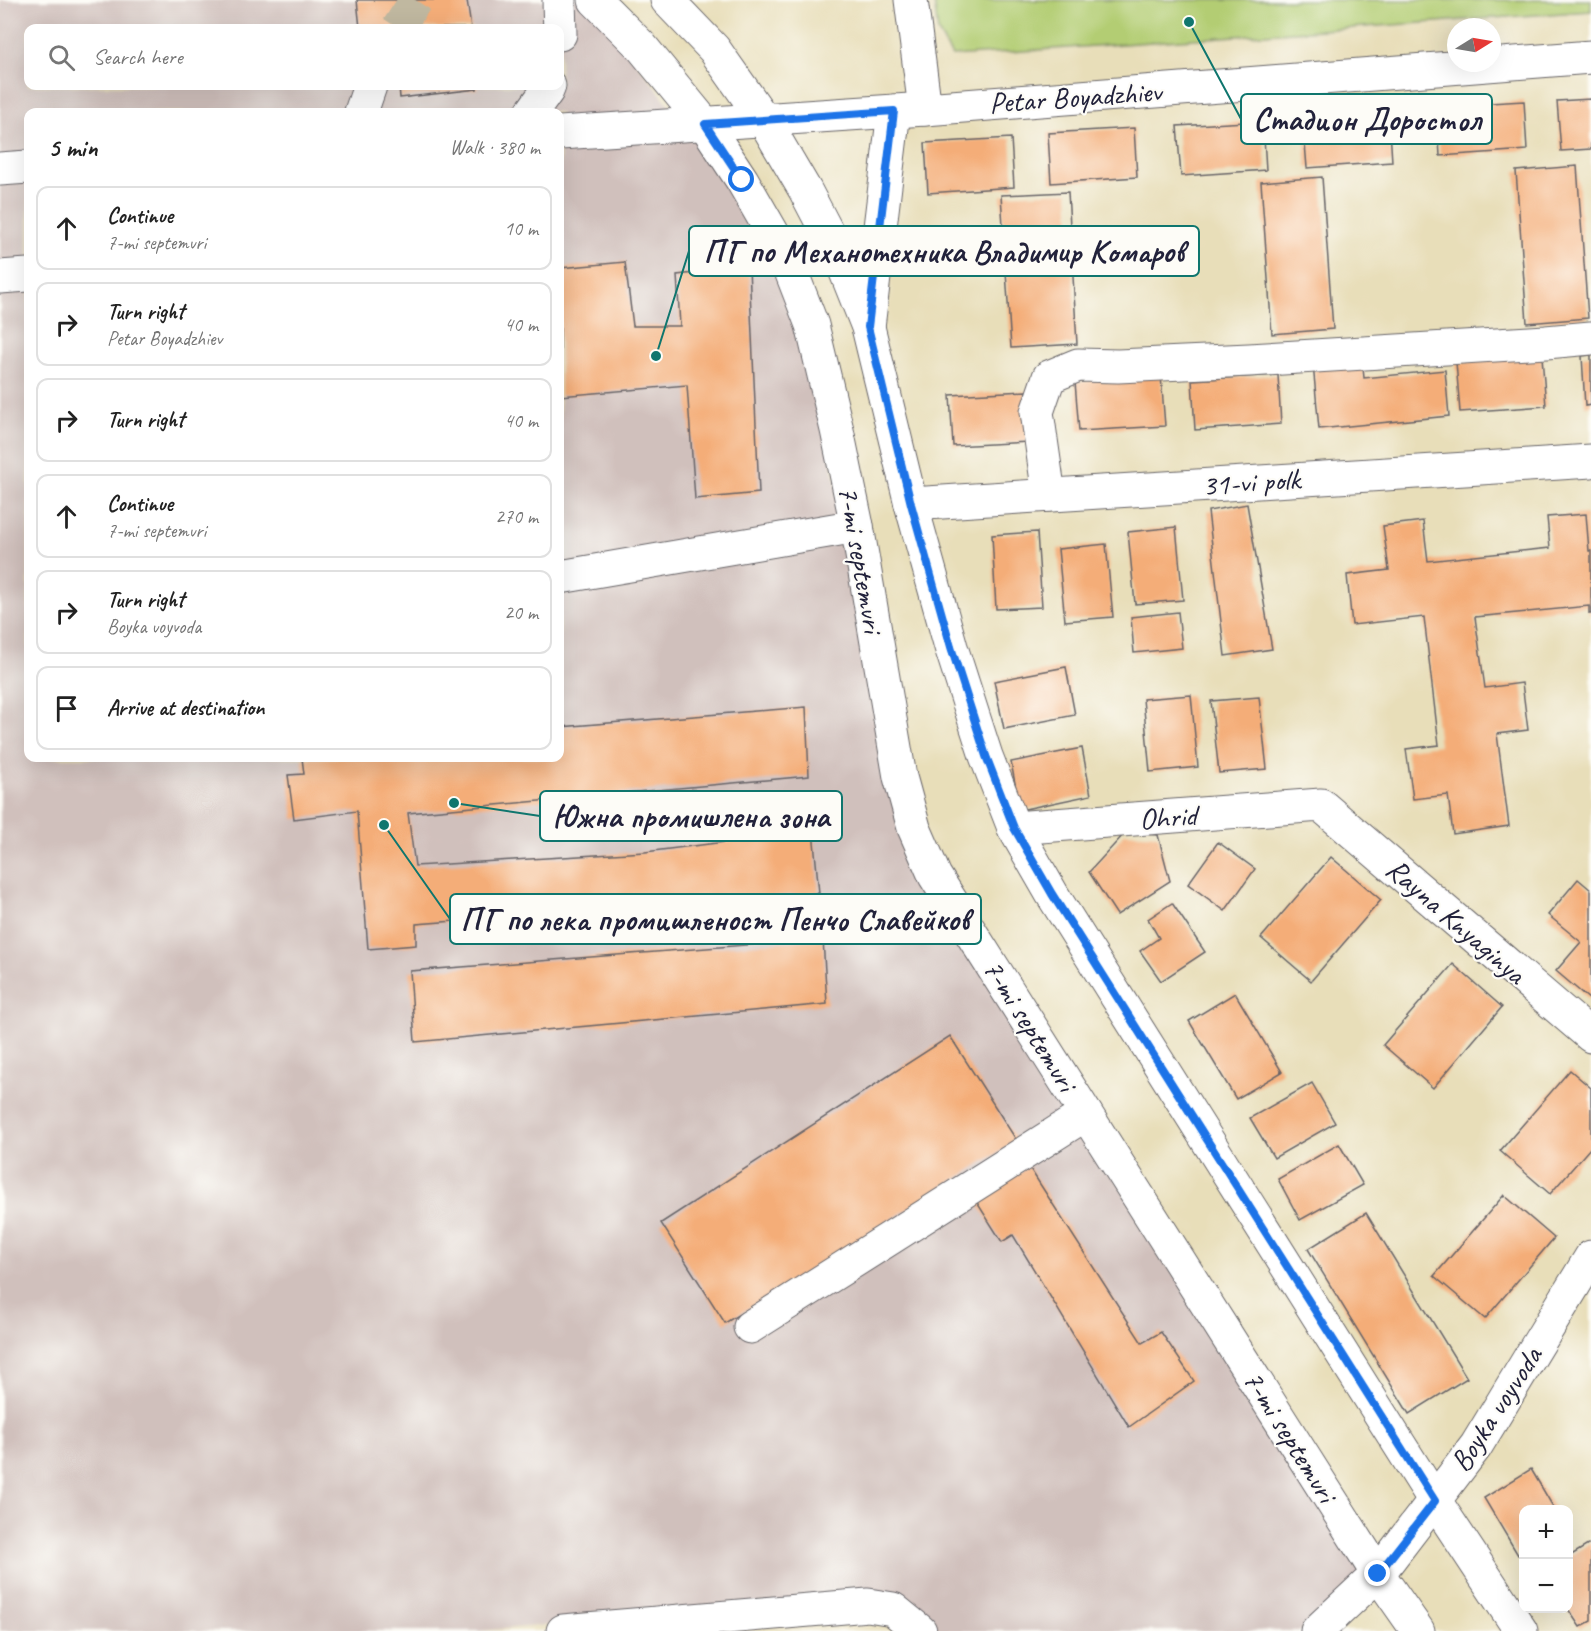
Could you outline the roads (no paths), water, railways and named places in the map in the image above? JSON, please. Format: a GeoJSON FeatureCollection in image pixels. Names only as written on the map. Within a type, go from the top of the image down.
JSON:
{"type":"FeatureCollection","features":[{"type":"Feature","properties":{"kind":"street"},"geometry":{"type":"LineString","coordinates":[[559,0],[560,24]]}},
{"type":"Feature","properties":{"kind":"street","name":"7-mi septemvri"},"geometry":{"type":"LineString","coordinates":[[596,0],[642,46],[705,124],[742,180],[784,253],[812,325],[837,430],[856,526],[900,777],[914,828],[935,876],[1378,1574],[1418,1631]]}},
{"type":"Feature","properties":{"kind":"street","name":"7-mi septemvri"},"geometry":{"type":"LineString","coordinates":[[667,0],[714,49],[764,120],[805,190],[840,257],[868,327],[911,504],[951,647],[979,734],[1014,828],[1058,904],[1435,1501],[1521,1631]]}},
{"type":"Feature","properties":{"kind":"street"},"geometry":{"type":"LineString","coordinates":[[868,327],[910,110],[911,0]]}},
{"type":"Feature","properties":{"kind":"street","name":"Petar Boyadzhiev"},"geometry":{"type":"LineString","coordinates":[[564,133],[910,110],[1591,57]]}},
{"type":"Feature","properties":{"kind":"street"},"geometry":{"type":"LineString","coordinates":[[362,108],[369,90]]}},
{"type":"Feature","properties":{"kind":"street"},"geometry":{"type":"LineString","coordinates":[[535,108],[548,90]]}},
{"type":"Feature","properties":{"kind":"street"},"geometry":{"type":"LineString","coordinates":[[0,169],[24,167]]}},
{"type":"Feature","properties":{"kind":"street"},"geometry":{"type":"LineString","coordinates":[[0,277],[24,275]]}},
{"type":"Feature","properties":{"kind":"street"},"geometry":{"type":"LineString","coordinates":[[1049,495],[1037,412],[1049,376],[1078,365],[1118,366],[1249,360],[1591,338]]}},
{"type":"Feature","properties":{"kind":"street","name":"31-vi polk"},"geometry":{"type":"LineString","coordinates":[[911,504],[1591,461]]}},
{"type":"Feature","properties":{"kind":"street"},"geometry":{"type":"LineString","coordinates":[[564,576],[856,526]]}},
{"type":"Feature","properties":{"kind":"street","name":"Ohrid"},"geometry":{"type":"LineString","coordinates":[[1014,828],[1321,805]]}},
{"type":"Feature","properties":{"kind":"street","name":"Rayna Knyaginya"},"geometry":{"type":"LineString","coordinates":[[1321,805],[1591,1036]]}},
{"type":"Feature","properties":{"kind":"street"},"geometry":{"type":"LineString","coordinates":[[750,1327],[1086,1114]]}},
{"type":"Feature","properties":{"kind":"street","name":"Boyka voyvoda"},"geometry":{"type":"LineString","coordinates":[[1317,1631],[1378,1574],[1476,1446],[1591,1257]]}},
{"type":"Feature","properties":{"kind":"street"},"geometry":{"type":"LineString","coordinates":[[563,1631],[659,1627],[868,1605],[893,1610],[920,1631]]}},
{"type":"Feature","properties":{"kind":"tunnel"},"geometry":{"type":"LineString","coordinates":[[401,24],[416,0]]}},
{"type":"Feature","properties":{"kind":"place","name":"Стадион Доростол"},"geometry":{"type":"Point","coordinates":[1189,22]}},
{"type":"Feature","properties":{"kind":"place","name":"ПГ по Механотехника Владимир Комаров"},"geometry":{"type":"Point","coordinates":[656,356]}},
{"type":"Feature","properties":{"kind":"place","name":"Южна промишлена зона"},"geometry":{"type":"Point","coordinates":[454,803]}},
{"type":"Feature","properties":{"kind":"place","name":"ПГ по лека промишленост Пенчо Славейков"},"geometry":{"type":"Point","coordinates":[384,825]}}]}
